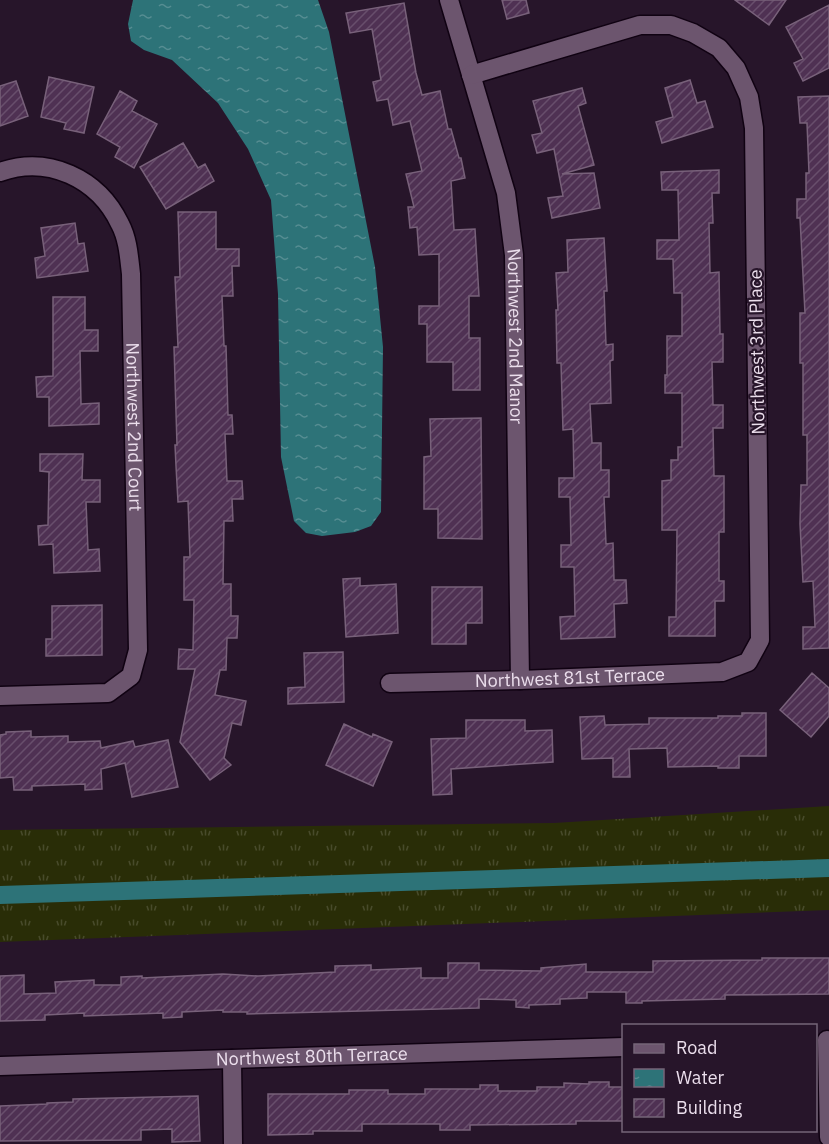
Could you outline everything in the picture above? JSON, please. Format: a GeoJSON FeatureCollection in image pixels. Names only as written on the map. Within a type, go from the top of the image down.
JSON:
{"type":"FeatureCollection","features":[{"type":"Feature","properties":{"kind":"street","name":"Northwest 2nd Manor"},"geometry":{"type":"LineString","coordinates":[[449,0],[506,193],[514,255],[520,680]]}},
{"type":"Feature","properties":{"kind":"street","name":"Northwest 3rd Place"},"geometry":{"type":"LineString","coordinates":[[471,75],[639,25],[670,25],[693,33],[719,48],[736,68],[749,97],[754,128],[760,640],[748,662]]}},
{"type":"Feature","properties":{"kind":"street","name":"Northwest 2nd Court"},"geometry":{"type":"LineString","coordinates":[[0,172],[15,166],[42,166],[70,173],[93,189],[109,206],[121,224],[128,248],[131,274],[138,650],[131,676],[108,693],[0,696]]}},
{"type":"Feature","properties":{"kind":"street","name":"Northwest 81st Terrace"},"geometry":{"type":"LineString","coordinates":[[390,682],[520,680],[723,672],[748,662]]}},
{"type":"Feature","properties":{"kind":"street"},"geometry":{"type":"LineString","coordinates":[[824,1040],[829,1137]]}},
{"type":"Feature","properties":{"kind":"street","name":"Northwest 80th Terrace"},"geometry":{"type":"LineString","coordinates":[[0,1066],[622,1047]]}},
{"type":"Feature","properties":{"kind":"street"},"geometry":{"type":"LineString","coordinates":[[232,1059],[233,1144]]}},
{"type":"Feature","properties":{"kind":"green space"},"geometry":{"type":"Polygon","coordinates":[[[829,806],[829,910],[0,942],[0,830],[554,823],[829,806]]]}},
{"type":"Feature","properties":{"kind":"water"},"geometry":{"type":"Polygon","coordinates":[[[133,0],[318,0],[329,32],[375,267],[383,347],[381,512],[371,526],[355,532],[322,536],[306,533],[294,521],[281,457],[278,294],[271,200],[248,149],[218,103],[172,60],[144,50],[131,41],[128,24],[133,0]]]}},
{"type":"Feature","properties":{"kind":"building"},"geometry":{"type":"Polygon","coordinates":[[[502,0],[526,0],[529,13],[507,19],[502,0]]]}},
{"type":"Feature","properties":{"kind":"building"},"geometry":{"type":"Polygon","coordinates":[[[735,0],[786,0],[769,25],[735,0]]]}},
{"type":"Feature","properties":{"kind":"building"},"geometry":{"type":"Polygon","coordinates":[[[404,3],[422,95],[440,91],[448,129],[451,129],[465,178],[451,181],[454,230],[475,229],[479,296],[469,296],[469,338],[480,338],[480,390],[453,390],[453,362],[427,362],[427,324],[419,324],[419,306],[439,306],[439,254],[419,255],[417,227],[410,228],[408,207],[414,207],[406,174],[422,171],[410,121],[393,125],[388,99],[377,101],[373,82],[381,80],[372,29],[350,33],[346,13],[404,3]]]}},
{"type":"Feature","properties":{"kind":"building"},"geometry":{"type":"Polygon","coordinates":[[[829,5],[829,68],[803,81],[794,63],[803,59],[786,27],[829,5]]]}},
{"type":"Feature","properties":{"kind":"building"},"geometry":{"type":"Polygon","coordinates":[[[49,77],[94,87],[84,133],[64,129],[66,123],[41,117],[49,77]]]}},
{"type":"Feature","properties":{"kind":"building"},"geometry":{"type":"Polygon","coordinates":[[[690,80],[697,103],[705,101],[713,127],[662,143],[656,122],[673,117],[665,88],[690,80]]]}},
{"type":"Feature","properties":{"kind":"building"},"geometry":{"type":"Polygon","coordinates":[[[16,81],[28,116],[0,126],[0,86],[16,81]]]}},
{"type":"Feature","properties":{"kind":"building"},"geometry":{"type":"Polygon","coordinates":[[[582,88],[586,103],[578,106],[594,165],[562,174],[594,173],[600,208],[552,218],[548,198],[563,196],[554,149],[537,153],[532,135],[542,133],[533,101],[582,88]]]}},
{"type":"Feature","properties":{"kind":"building"},"geometry":{"type":"Polygon","coordinates":[[[120,91],[137,101],[132,111],[157,124],[134,168],[115,157],[120,147],[97,134],[120,91]]]}},
{"type":"Feature","properties":{"kind":"building"},"geometry":{"type":"Polygon","coordinates":[[[829,96],[829,648],[803,649],[803,627],[815,627],[813,581],[803,582],[800,524],[801,485],[807,485],[807,435],[803,435],[800,313],[805,313],[797,199],[806,199],[806,173],[809,173],[807,123],[800,123],[798,97],[829,96]]]}},
{"type":"Feature","properties":{"kind":"building"},"geometry":{"type":"Polygon","coordinates":[[[183,143],[198,168],[205,164],[214,181],[166,209],[140,167],[183,143]]]}},
{"type":"Feature","properties":{"kind":"building"},"geometry":{"type":"Polygon","coordinates":[[[719,170],[719,193],[712,193],[713,223],[709,223],[710,273],[719,272],[720,334],[723,334],[723,362],[712,362],[713,405],[723,405],[723,428],[713,428],[714,476],[724,476],[724,532],[719,532],[719,581],[724,581],[724,601],[715,601],[715,636],[669,636],[669,617],[676,617],[677,530],[662,530],[662,481],[671,480],[671,460],[678,460],[678,447],[682,447],[682,393],[665,393],[665,375],[667,375],[667,336],[682,336],[682,293],[674,293],[673,259],[657,259],[657,240],[679,240],[678,190],[662,190],[661,172],[719,170]]]}},
{"type":"Feature","properties":{"kind":"building"},"geometry":{"type":"Polygon","coordinates":[[[178,212],[216,212],[216,249],[239,249],[239,266],[232,266],[233,296],[222,296],[228,415],[232,415],[233,434],[225,434],[227,481],[242,481],[243,499],[232,499],[233,521],[224,521],[223,584],[231,584],[231,616],[238,616],[237,638],[227,638],[226,670],[220,670],[215,695],[246,701],[241,725],[232,723],[224,758],[231,765],[210,780],[180,742],[195,669],[178,669],[179,649],[193,650],[194,600],[184,600],[184,557],[190,557],[188,501],[178,502],[175,445],[177,445],[174,347],[178,347],[175,277],[180,277],[178,212]]]}},
{"type":"Feature","properties":{"kind":"building"},"geometry":{"type":"Polygon","coordinates":[[[75,223],[78,244],[84,243],[88,271],[37,278],[35,258],[45,256],[41,228],[75,223]]]}},
{"type":"Feature","properties":{"kind":"building"},"geometry":{"type":"Polygon","coordinates":[[[604,238],[607,291],[604,291],[606,345],[613,344],[613,360],[610,361],[611,403],[590,404],[592,443],[601,443],[601,470],[609,470],[609,497],[604,497],[606,544],[613,543],[614,580],[626,580],[627,603],[614,604],[615,637],[561,639],[560,617],[575,616],[574,567],[561,567],[561,545],[571,545],[570,497],[559,497],[559,478],[574,478],[573,429],[563,430],[561,363],[557,363],[556,273],[568,272],[567,240],[604,238]]]}},
{"type":"Feature","properties":{"kind":"building"},"geometry":{"type":"Polygon","coordinates":[[[53,297],[85,297],[85,330],[98,330],[98,351],[80,351],[81,404],[99,403],[99,424],[49,426],[49,397],[37,397],[36,377],[53,376],[53,297]]]}},
{"type":"Feature","properties":{"kind":"building"},"geometry":{"type":"Polygon","coordinates":[[[481,418],[482,539],[438,538],[438,509],[424,509],[424,457],[431,456],[430,419],[481,418]]]}},
{"type":"Feature","properties":{"kind":"building"},"geometry":{"type":"Polygon","coordinates":[[[40,454],[83,454],[82,480],[100,480],[100,502],[86,502],[88,550],[99,549],[100,571],[54,573],[53,544],[39,545],[38,526],[48,525],[49,472],[40,471],[40,454]]]}},
{"type":"Feature","properties":{"kind":"building"},"geometry":{"type":"Polygon","coordinates":[[[360,578],[360,586],[396,584],[398,633],[346,637],[343,579],[360,578]]]}},
{"type":"Feature","properties":{"kind":"building"},"geometry":{"type":"Polygon","coordinates":[[[432,587],[482,587],[482,623],[466,623],[466,644],[432,644],[432,587]]]}},
{"type":"Feature","properties":{"kind":"building"},"geometry":{"type":"Polygon","coordinates":[[[102,605],[102,655],[46,656],[46,639],[52,639],[52,606],[102,605]]]}},
{"type":"Feature","properties":{"kind":"building"},"geometry":{"type":"Polygon","coordinates":[[[343,652],[344,702],[288,704],[288,688],[305,687],[304,653],[343,652]]]}},
{"type":"Feature","properties":{"kind":"building"},"geometry":{"type":"Polygon","coordinates":[[[812,673],[829,688],[829,716],[811,737],[780,710],[812,673]]]}},
{"type":"Feature","properties":{"kind":"building"},"geometry":{"type":"Polygon","coordinates":[[[742,713],[766,713],[766,756],[739,756],[739,768],[668,767],[667,748],[629,749],[630,777],[613,777],[613,758],[582,759],[580,717],[604,716],[605,725],[649,724],[649,718],[718,718],[718,716],[742,716],[742,713]]]}},
{"type":"Feature","properties":{"kind":"building"},"geometry":{"type":"Polygon","coordinates":[[[466,720],[525,720],[525,731],[552,730],[553,762],[451,769],[452,794],[433,795],[431,739],[466,738],[466,720]]]}},
{"type":"Feature","properties":{"kind":"building"},"geometry":{"type":"Polygon","coordinates":[[[344,724],[372,737],[373,734],[392,742],[373,786],[326,765],[344,724]]]}},
{"type":"Feature","properties":{"kind":"building"},"geometry":{"type":"Polygon","coordinates":[[[31,731],[31,737],[68,736],[68,742],[100,741],[101,748],[133,741],[135,747],[168,740],[178,787],[132,797],[125,763],[101,769],[102,789],[85,790],[85,784],[32,786],[32,790],[14,790],[13,777],[0,778],[0,735],[6,732],[31,731]]]}},
{"type":"Feature","properties":{"kind":"building"},"geometry":{"type":"Polygon","coordinates":[[[762,958],[829,958],[829,994],[725,995],[725,999],[626,1003],[626,992],[587,992],[587,998],[560,999],[560,1004],[529,1005],[529,1008],[516,1007],[516,1000],[479,999],[479,1008],[247,1014],[247,1012],[223,1012],[223,1010],[182,1012],[182,1017],[163,1018],[163,1013],[84,1016],[84,1013],[45,1015],[45,1020],[0,1021],[0,976],[24,975],[24,994],[56,993],[55,982],[94,980],[94,985],[121,985],[121,977],[223,974],[258,976],[335,972],[335,966],[371,965],[371,970],[421,968],[421,978],[448,978],[448,963],[479,963],[479,970],[541,971],[541,968],[586,964],[586,972],[653,972],[653,961],[762,960],[762,958]]]}},
{"type":"Feature","properties":{"kind":"building"},"geometry":{"type":"Polygon","coordinates":[[[589,1082],[609,1082],[609,1087],[622,1087],[622,1121],[470,1125],[470,1130],[440,1130],[440,1124],[362,1124],[362,1131],[313,1131],[313,1134],[268,1135],[268,1094],[349,1094],[349,1090],[388,1090],[388,1094],[425,1094],[425,1089],[480,1089],[480,1085],[498,1085],[498,1091],[537,1091],[537,1087],[564,1087],[564,1083],[589,1084],[589,1082]]]}},
{"type":"Feature","properties":{"kind":"building"},"geometry":{"type":"Polygon","coordinates":[[[198,1096],[200,1141],[172,1142],[172,1129],[141,1130],[141,1140],[0,1141],[0,1106],[73,1102],[73,1099],[198,1096]]]}},
{"type":"Feature","properties":{"kind":"waterway"},"geometry":{"type":"LineString","coordinates":[[0,895],[829,868]]}}]}
